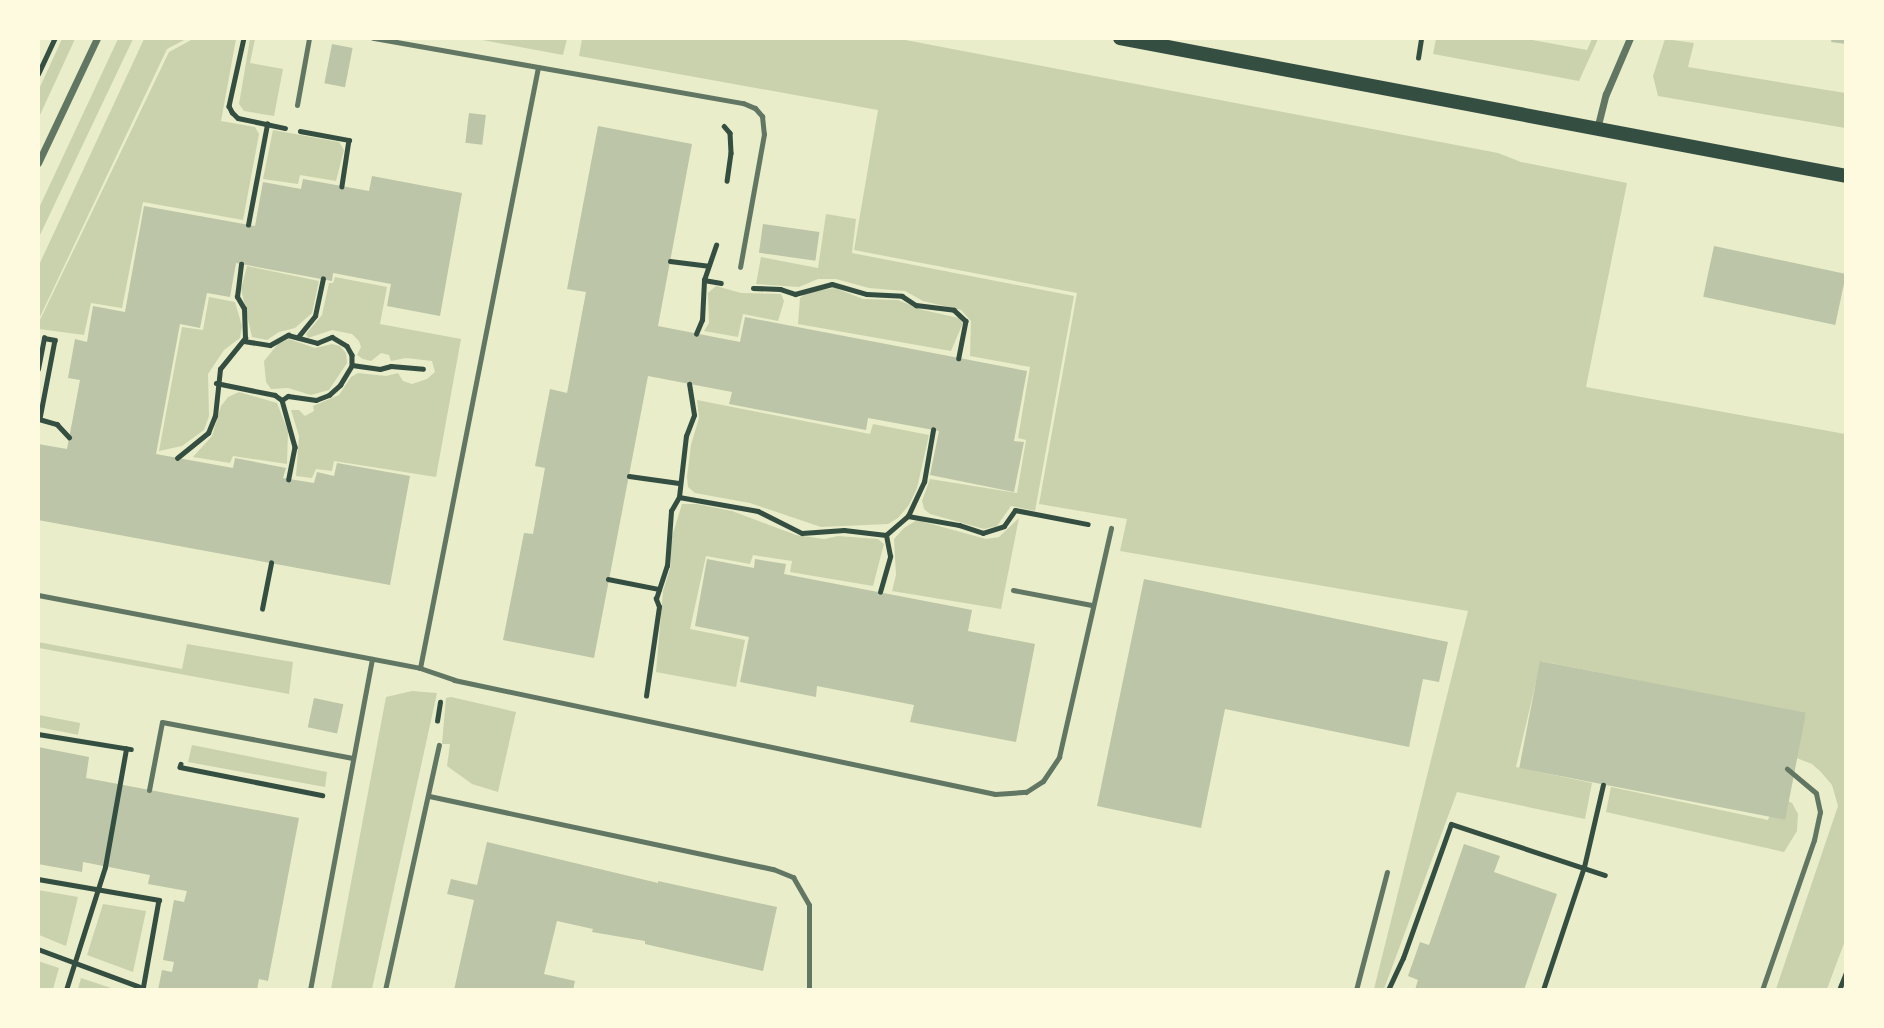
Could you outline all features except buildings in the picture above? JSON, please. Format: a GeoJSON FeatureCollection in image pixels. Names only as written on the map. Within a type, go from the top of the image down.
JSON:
{"type":"FeatureCollection","features":[{"type":"Feature","properties":{"kind":"main road"},"geometry":{"type":"LineString","coordinates":[[1120,38],[1846,176]]}},
{"type":"Feature","properties":{"kind":"street"},"geometry":{"type":"LineString","coordinates":[[38,163],[97,38]]}},
{"type":"Feature","properties":{"kind":"street"},"geometry":{"type":"LineString","coordinates":[[1597,130],[1606,93],[1630,38]]}},
{"type":"Feature","properties":{"kind":"lane"},"geometry":{"type":"LineString","coordinates":[[297,105],[309,38]]}},
{"type":"Feature","properties":{"kind":"lane"},"geometry":{"type":"LineString","coordinates":[[373,38],[743,103],[755,108],[762,116],[764,134],[740,267]]}},
{"type":"Feature","properties":{"kind":"lane"},"geometry":{"type":"LineString","coordinates":[[420,668],[538,67]]}},
{"type":"Feature","properties":{"kind":"lane"},"geometry":{"type":"LineString","coordinates":[[38,595],[420,668],[445,677],[995,794],[1008,794],[1036,787],[1052,772],[1059,757],[1111,528]]}},
{"type":"Feature","properties":{"kind":"lane"},"geometry":{"type":"LineString","coordinates":[[1013,590],[1093,605]]}},
{"type":"Feature","properties":{"kind":"lane"},"geometry":{"type":"LineString","coordinates":[[310,989],[372,659]]}},
{"type":"Feature","properties":{"kind":"lane"},"geometry":{"type":"LineString","coordinates":[[149,790],[162,722],[353,758]]}},
{"type":"Feature","properties":{"kind":"lane"},"geometry":{"type":"LineString","coordinates":[[385,989],[439,745]]}},
{"type":"Feature","properties":{"kind":"lane"},"geometry":{"type":"LineString","coordinates":[[1762,989],[1814,839],[1820,812],[1816,793],[1787,769]]}},
{"type":"Feature","properties":{"kind":"lane"},"geometry":{"type":"LineString","coordinates":[[429,796],[773,869],[793,877],[809,905],[809,989]]}},
{"type":"Feature","properties":{"kind":"lane"},"geometry":{"type":"LineString","coordinates":[[1356,989],[1387,872]]}},
{"type":"Feature","properties":{"kind":"path"},"geometry":{"type":"LineString","coordinates":[[38,74],[55,38]]}},
{"type":"Feature","properties":{"kind":"path"},"geometry":{"type":"LineString","coordinates":[[1418,58],[1421,38]]}},
{"type":"Feature","properties":{"kind":"path"},"geometry":{"type":"LineString","coordinates":[[716,121],[730,133],[731,153],[725,192]]}},
{"type":"Feature","properties":{"kind":"path"},"geometry":{"type":"LineString","coordinates":[[248,225],[267,124]]}},
{"type":"Feature","properties":{"kind":"path"},"geometry":{"type":"LineString","coordinates":[[696,334],[703,311],[704,280],[715,246]]}},
{"type":"Feature","properties":{"kind":"path"},"geometry":{"type":"LineString","coordinates":[[670,261],[708,267]]}},
{"type":"Feature","properties":{"kind":"path"},"geometry":{"type":"LineString","coordinates":[[177,458],[208,433],[215,416],[216,383],[224,360],[244,341],[244,309],[237,297],[241,264]]}},
{"type":"Feature","properties":{"kind":"path"},"geometry":{"type":"LineString","coordinates":[[298,337],[316,316],[323,279]]}},
{"type":"Feature","properties":{"kind":"path"},"geometry":{"type":"LineString","coordinates":[[704,280],[731,285]]}},
{"type":"Feature","properties":{"kind":"path"},"geometry":{"type":"LineString","coordinates":[[745,288],[780,289],[795,294],[832,284],[867,293],[902,296],[916,304],[954,310],[966,321],[960,358]]}},
{"type":"Feature","properties":{"kind":"path"},"geometry":{"type":"LineString","coordinates":[[244,341],[271,345],[288,335],[317,342],[332,337],[341,341],[352,355],[352,365],[340,385],[329,395],[316,400],[288,396],[282,400]]}},
{"type":"Feature","properties":{"kind":"path"},"geometry":{"type":"LineString","coordinates":[[38,369],[44,338],[55,340],[39,419],[57,424],[69,437]]}},
{"type":"Feature","properties":{"kind":"path"},"geometry":{"type":"LineString","coordinates":[[352,365],[380,369],[391,366],[424,369]]}},
{"type":"Feature","properties":{"kind":"path"},"geometry":{"type":"LineString","coordinates":[[216,383],[275,395],[282,400],[295,447],[289,479]]}},
{"type":"Feature","properties":{"kind":"path"},"geometry":{"type":"LineString","coordinates":[[632,697],[646,700],[657,627],[659,589],[667,566],[671,511],[679,497],[686,436],[694,415],[689,384]]}},
{"type":"Feature","properties":{"kind":"path"},"geometry":{"type":"LineString","coordinates":[[886,536],[908,516],[924,482],[933,430]]}},
{"type":"Feature","properties":{"kind":"path"},"geometry":{"type":"LineString","coordinates":[[629,476],[680,483]]}},
{"type":"Feature","properties":{"kind":"path"},"geometry":{"type":"LineString","coordinates":[[679,497],[758,511],[802,533],[844,530],[886,536]]}},
{"type":"Feature","properties":{"kind":"path"},"geometry":{"type":"LineString","coordinates":[[908,516],[959,525],[983,533],[1004,526],[1015,510],[1111,528]]}},
{"type":"Feature","properties":{"kind":"path"},"geometry":{"type":"LineString","coordinates":[[880,592],[890,556],[886,536]]}},
{"type":"Feature","properties":{"kind":"path"},"geometry":{"type":"LineString","coordinates":[[262,609],[271,563]]}},
{"type":"Feature","properties":{"kind":"path"},"geometry":{"type":"LineString","coordinates":[[608,579],[659,589]]}},
{"type":"Feature","properties":{"kind":"path"},"geometry":{"type":"LineString","coordinates":[[439,745],[434,738],[445,677]]}},
{"type":"Feature","properties":{"kind":"path"},"geometry":{"type":"LineString","coordinates":[[38,734],[126,749],[157,747],[183,752],[180,768],[345,800]]}},
{"type":"Feature","properties":{"kind":"path"},"geometry":{"type":"LineString","coordinates":[[66,989],[105,867],[126,749]]}},
{"type":"Feature","properties":{"kind":"path"},"geometry":{"type":"LineString","coordinates":[[1543,989],[1584,867],[1603,785]]}},
{"type":"Feature","properties":{"kind":"path"},"geometry":{"type":"LineString","coordinates":[[1388,989],[1403,958],[1451,824],[1605,875]]}},
{"type":"Feature","properties":{"kind":"path"},"geometry":{"type":"LineString","coordinates":[[38,878],[159,901],[143,989],[38,949]]}},
{"type":"Feature","properties":{"kind":"path"},"geometry":{"type":"LineString","coordinates":[[1839,989],[1846,973]]}},
{"type":"Feature","properties":{"kind":"green space"},"geometry":{"type":"Polygon","coordinates":[[[567,38],[563,55],[477,39],[567,38]]]}},
{"type":"Feature","properties":{"kind":"green space"},"geometry":{"type":"Polygon","coordinates":[[[62,39],[75,39],[39,117],[39,89],[62,39]]]}},
{"type":"Feature","properties":{"kind":"green space"},"geometry":{"type":"Polygon","coordinates":[[[118,39],[133,39],[39,237],[39,208],[118,39]]]}},
{"type":"Feature","properties":{"kind":"green space"},"geometry":{"type":"Polygon","coordinates":[[[144,39],[186,39],[167,49],[39,319],[39,265],[144,39]]]}},
{"type":"Feature","properties":{"kind":"green space"},"geometry":{"type":"Polygon","coordinates":[[[193,39],[236,39],[221,121],[255,127],[259,134],[243,220],[143,202],[122,308],[91,303],[84,335],[39,329],[39,322],[169,52],[193,39]]]}},
{"type":"Feature","properties":{"kind":"green space"},"geometry":{"type":"Polygon","coordinates":[[[250,39],[255,39],[250,63],[283,69],[274,116],[244,111],[239,104],[250,39]]]}},
{"type":"Feature","properties":{"kind":"green space"},"geometry":{"type":"Polygon","coordinates":[[[582,39],[900,39],[1498,153],[1521,162],[1627,183],[1586,387],[1845,434],[1846,938],[1827,989],[1776,989],[1838,806],[1832,785],[1820,771],[1812,764],[1791,756],[1806,714],[1541,661],[1516,767],[1592,783],[1585,819],[1457,792],[1384,989],[1374,989],[1468,611],[1120,551],[1127,519],[1039,504],[1077,293],[854,250],[878,110],[579,56],[582,39]]]}},
{"type":"Feature","properties":{"kind":"green space"},"geometry":{"type":"Polygon","coordinates":[[[1436,39],[1527,39],[1587,50],[1592,39],[1598,39],[1579,81],[1433,54],[1436,39]]]}},
{"type":"Feature","properties":{"kind":"green space"},"geometry":{"type":"Polygon","coordinates":[[[1665,39],[1694,43],[1688,67],[1845,93],[1845,128],[1658,96],[1653,76],[1665,39]]]}},
{"type":"Feature","properties":{"kind":"green space"},"geometry":{"type":"Polygon","coordinates":[[[273,130],[339,142],[344,150],[336,181],[300,175],[298,184],[263,179],[273,130]]]}},
{"type":"Feature","properties":{"kind":"green space"},"geometry":{"type":"Polygon","coordinates":[[[826,214],[856,219],[852,253],[1074,296],[1035,511],[1011,506],[997,526],[984,529],[930,514],[924,509],[922,501],[930,479],[1017,493],[1026,440],[1018,438],[1030,367],[970,356],[971,321],[961,310],[923,301],[905,291],[869,288],[836,279],[818,279],[799,287],[756,284],[761,257],[818,268],[826,214]]]}},
{"type":"Feature","properties":{"kind":"green space"},"geometry":{"type":"Polygon","coordinates":[[[247,266],[319,281],[312,313],[295,328],[279,332],[267,340],[252,337],[241,289],[247,266]]]}},
{"type":"Feature","properties":{"kind":"green space"},"geometry":{"type":"Polygon","coordinates":[[[335,277],[387,287],[380,324],[461,339],[436,477],[334,461],[332,471],[316,469],[312,478],[296,476],[299,436],[291,410],[299,410],[305,416],[314,411],[313,406],[339,395],[351,377],[358,373],[386,376],[398,373],[403,381],[412,384],[427,379],[435,372],[432,361],[406,358],[391,361],[389,355],[381,353],[371,361],[363,359],[357,355],[361,347],[352,334],[332,330],[308,338],[306,334],[322,315],[329,283],[333,283],[335,277]]]}},
{"type":"Feature","properties":{"kind":"green space"},"geometry":{"type":"Polygon","coordinates":[[[716,286],[741,293],[781,294],[784,301],[778,321],[743,314],[738,337],[704,331],[709,323],[708,293],[716,286]]]}},
{"type":"Feature","properties":{"kind":"green space"},"geometry":{"type":"Polygon","coordinates":[[[835,288],[863,299],[898,300],[923,310],[959,318],[963,323],[951,351],[798,324],[800,298],[807,292],[835,288]]]}},
{"type":"Feature","properties":{"kind":"green space"},"geometry":{"type":"Polygon","coordinates":[[[209,297],[235,302],[242,326],[240,338],[224,350],[208,374],[209,416],[204,430],[182,446],[159,451],[182,327],[203,330],[209,297]]]}},
{"type":"Feature","properties":{"kind":"green space"},"geometry":{"type":"Polygon","coordinates":[[[289,339],[315,348],[332,344],[340,346],[346,353],[347,363],[329,390],[311,395],[288,388],[271,389],[266,382],[264,361],[278,344],[289,339]]]}},
{"type":"Feature","properties":{"kind":"green space"},"geometry":{"type":"Polygon","coordinates":[[[239,392],[277,403],[288,431],[287,464],[233,456],[230,463],[193,457],[212,436],[221,406],[228,397],[239,392]]]}},
{"type":"Feature","properties":{"kind":"green space"},"geometry":{"type":"Polygon","coordinates":[[[697,400],[870,434],[873,424],[929,435],[917,488],[909,505],[898,518],[888,524],[821,527],[750,503],[695,493],[688,487],[687,477],[691,445],[699,418],[697,400]]]}},
{"type":"Feature","properties":{"kind":"green space"},"geometry":{"type":"Polygon","coordinates":[[[682,504],[732,511],[796,535],[824,539],[838,536],[878,539],[884,544],[873,586],[790,572],[792,561],[753,555],[750,564],[706,556],[690,629],[745,640],[736,687],[656,672],[663,591],[671,565],[671,540],[682,504]]]}},
{"type":"Feature","properties":{"kind":"green space"},"geometry":{"type":"Polygon","coordinates":[[[1019,518],[1001,609],[892,591],[896,575],[894,539],[904,528],[917,520],[986,539],[999,537],[1019,518]]]}},
{"type":"Feature","properties":{"kind":"green space"},"geometry":{"type":"Polygon","coordinates":[[[38,642],[182,669],[187,644],[293,662],[289,694],[39,648],[38,642]]]}},
{"type":"Feature","properties":{"kind":"green space"},"geometry":{"type":"Polygon","coordinates":[[[412,691],[437,693],[372,989],[331,989],[386,697],[412,691]]]}},
{"type":"Feature","properties":{"kind":"green space"},"geometry":{"type":"Polygon","coordinates":[[[446,698],[516,712],[498,792],[472,784],[447,766],[450,744],[442,744],[446,698]]]}},
{"type":"Feature","properties":{"kind":"green space"},"geometry":{"type":"Polygon","coordinates":[[[39,715],[80,723],[78,735],[38,727],[39,715]]]}},
{"type":"Feature","properties":{"kind":"green space"},"geometry":{"type":"Polygon","coordinates":[[[192,745],[327,772],[325,787],[188,762],[192,745]]]}},
{"type":"Feature","properties":{"kind":"green space"},"geometry":{"type":"Polygon","coordinates":[[[1611,787],[1768,820],[1777,796],[1792,803],[1798,814],[1797,831],[1784,852],[1606,812],[1611,787]]]}},
{"type":"Feature","properties":{"kind":"green space"},"geometry":{"type":"Polygon","coordinates":[[[38,890],[78,897],[66,946],[39,935],[38,890]]]}},
{"type":"Feature","properties":{"kind":"green space"},"geometry":{"type":"Polygon","coordinates":[[[103,904],[146,911],[133,972],[87,955],[103,904]]]}},
{"type":"Feature","properties":{"kind":"green space"},"geometry":{"type":"Polygon","coordinates":[[[38,961],[59,968],[53,989],[39,989],[38,961]]]}},
{"type":"Feature","properties":{"kind":"green space"},"geometry":{"type":"Polygon","coordinates":[[[81,978],[114,989],[78,989],[81,978]]]}}]}
